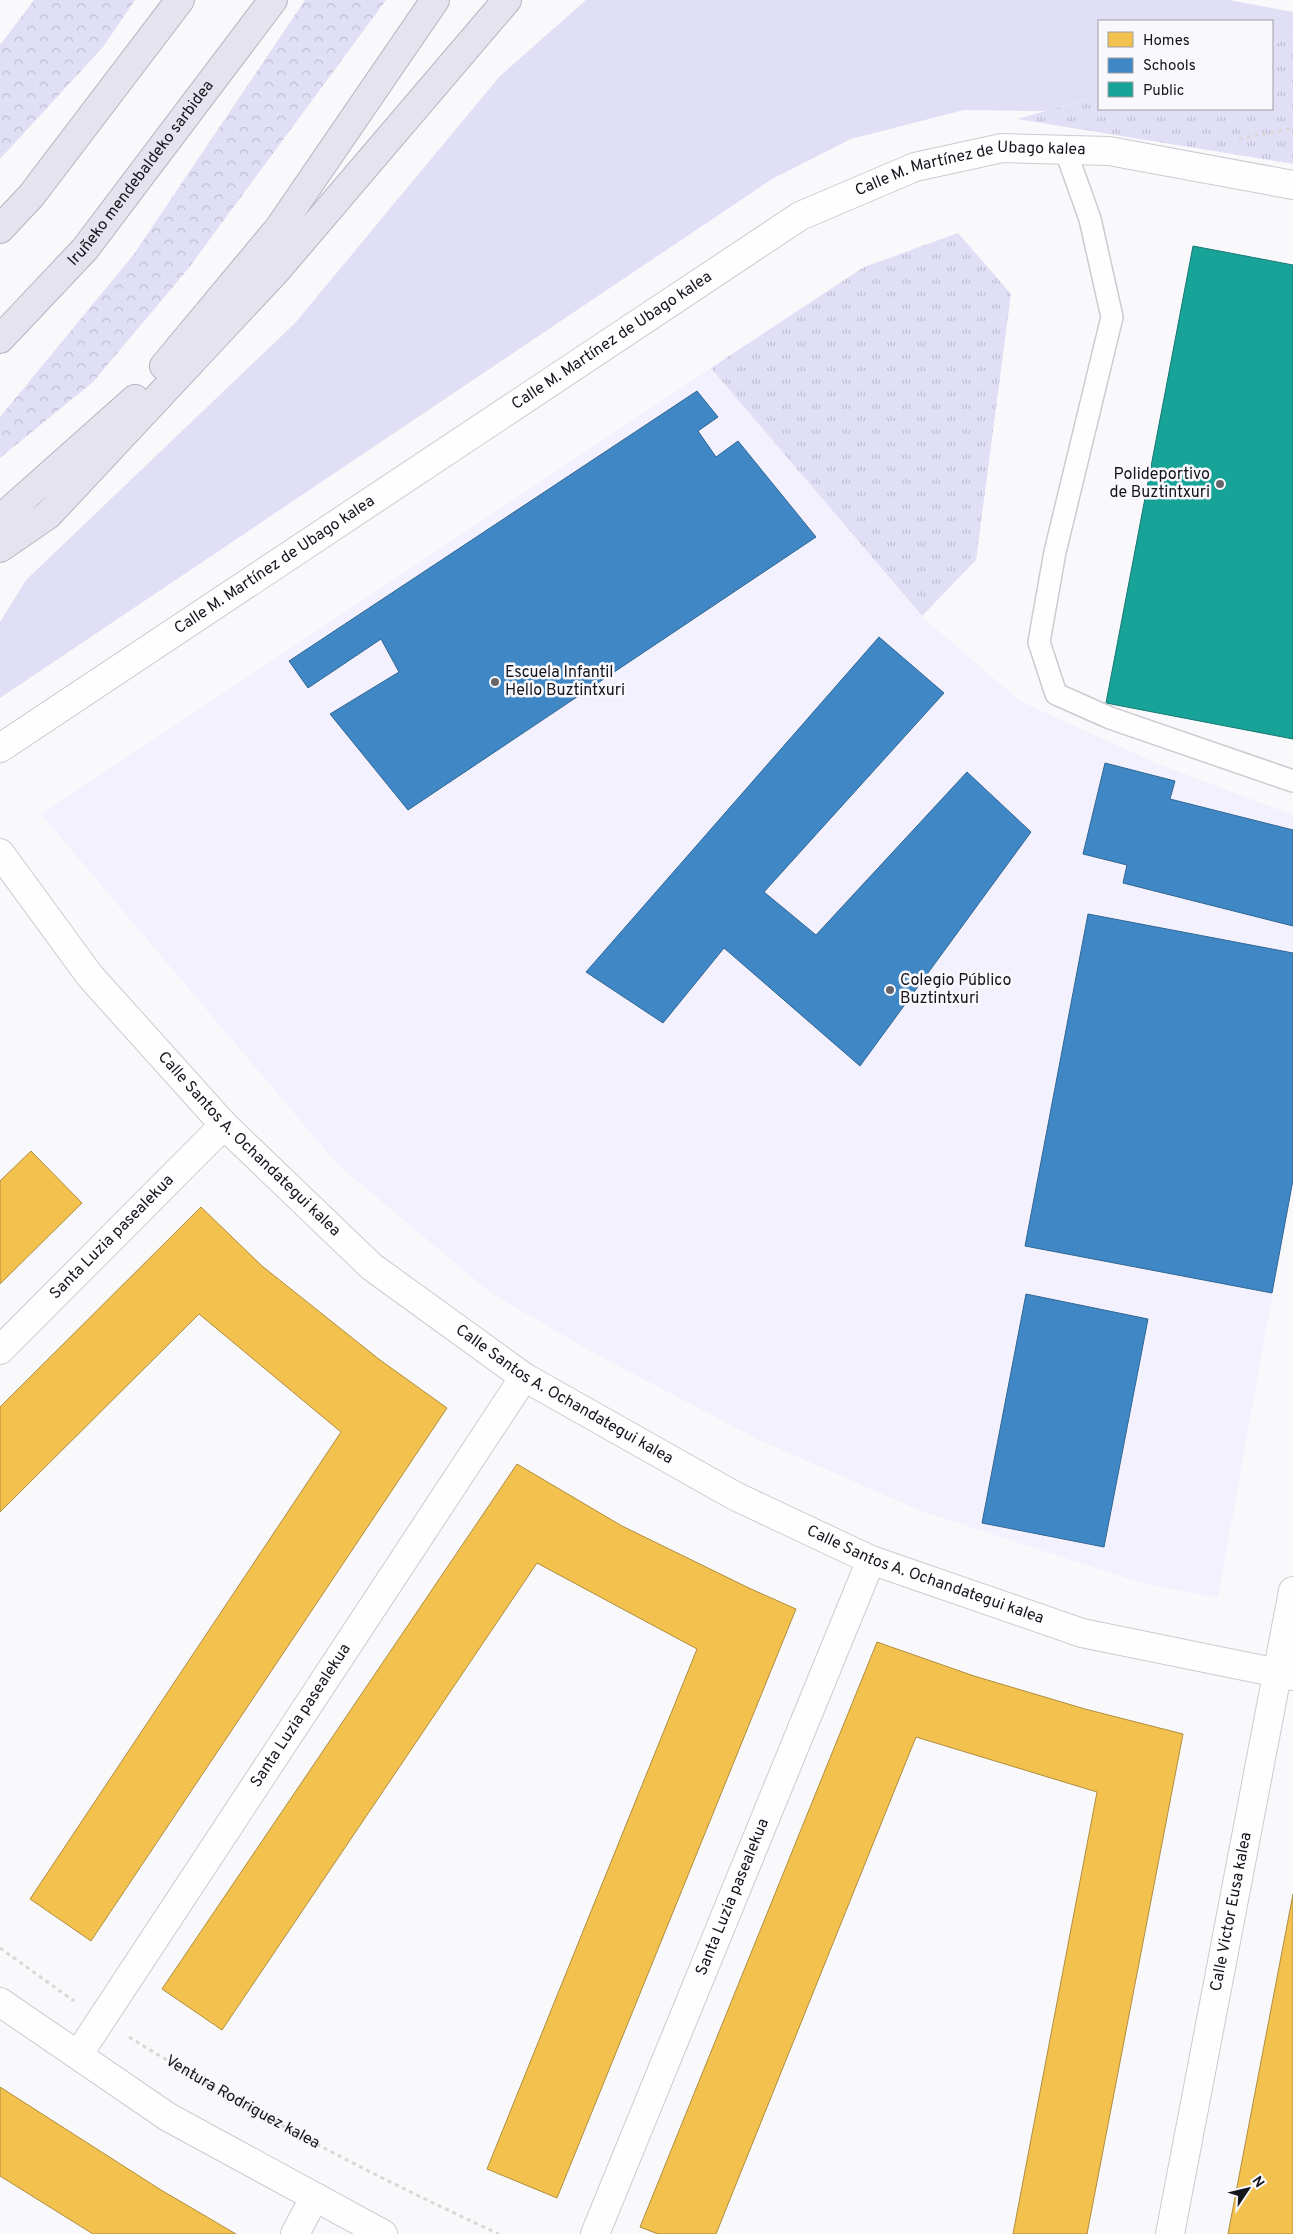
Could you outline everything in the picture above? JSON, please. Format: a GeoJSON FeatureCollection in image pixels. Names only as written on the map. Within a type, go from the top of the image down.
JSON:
{"type":"FeatureCollection","features":[{"type":"Feature","properties":{"kind":"highway"},"geometry":{"type":"LineString","coordinates":[[0,229],[31,196],[180,0]]}},
{"type":"Feature","properties":{"kind":"highway","name":"Iruñeko mendebaldeko sarbidea"},"geometry":{"type":"LineString","coordinates":[[0,339],[85,249],[273,0]]}},
{"type":"Feature","properties":{"kind":"highway"},"geometry":{"type":"LineString","coordinates":[[0,519],[143,392],[279,228],[435,0]]}},
{"type":"Feature","properties":{"kind":"highway"},"geometry":{"type":"LineString","coordinates":[[0,548],[48,515],[276,272],[507,0]]}},
{"type":"Feature","properties":{"kind":"street","name":"Calle M. Martínez de Ubago kalea"},"geometry":{"type":"LineString","coordinates":[[0,748],[800,216],[915,167],[1002,148],[1109,151],[1293,185]]}},
{"type":"Feature","properties":{"kind":"street","name":"Calle Santos A. Ochandategui kalea"},"geometry":{"type":"LineString","coordinates":[[0,854],[90,976],[224,1125],[372,1267],[524,1377],[734,1496],[871,1560],[1082,1633],[1285,1675]]}},
{"type":"Feature","properties":{"kind":"street","name":"Santa Luzia pasealekua"},"geometry":{"type":"LineString","coordinates":[[0,1350],[224,1125]]}},
{"type":"Feature","properties":{"kind":"street","name":"Santa Luzia pasealekua"},"geometry":{"type":"LineString","coordinates":[[78,2055],[524,1377]]}},
{"type":"Feature","properties":{"kind":"street","name":"Santa Luzia pasealekua"},"geometry":{"type":"LineString","coordinates":[[595,2234],[871,1560]]}},
{"type":"Feature","properties":{"kind":"street","name":"Calle Victor Eusa kalea"},"geometry":{"type":"LineString","coordinates":[[1170,2234],[1285,1675],[1293,1591]]}},
{"type":"Feature","properties":{"kind":"street"},"geometry":{"type":"LineString","coordinates":[[0,2002],[168,2117],[383,2234]]}},
{"type":"Feature","properties":{"kind":"street"},"geometry":{"type":"LineString","coordinates":[[295,2234],[314,2198]]}},
{"type":"Feature","properties":{"kind":"lane"},"geometry":{"type":"LineString","coordinates":[[1065,149],[1090,219],[1112,317],[1055,552],[1039,642],[1056,694],[1110,718],[1293,780]]}},
{"type":"Feature","properties":{"kind":"path"},"geometry":{"type":"LineString","coordinates":[[1232,141],[1293,128]]}},
{"type":"Feature","properties":{"kind":"path","name":"Ventura Rodriguez kalea"},"geometry":{"type":"LineString","coordinates":[[0,1948],[102,2020],[203,2083],[301,2138],[499,2234]]}},
{"type":"Feature","properties":{"kind":"shaded area","name":"Colegio Público Buztintxuri"},"geometry":{"type":"Polygon","coordinates":[[[711,368],[921,616],[1020,701],[1158,764],[1293,815],[1293,1180],[1218,1598],[1142,1583],[921,1511],[759,1440],[592,1352],[491,1293],[338,1165],[41,814],[711,368]]]}},
{"type":"Feature","properties":{"kind":"green space"},"geometry":{"type":"Polygon","coordinates":[[[34,0],[135,0],[103,47],[0,159],[0,45],[34,0]]]}},
{"type":"Feature","properties":{"kind":"green space"},"geometry":{"type":"Polygon","coordinates":[[[305,0],[386,0],[188,269],[93,382],[0,458],[0,417],[134,254],[305,0]]]}},
{"type":"Feature","properties":{"kind":"green space"},"geometry":{"type":"Polygon","coordinates":[[[586,0],[1229,0],[1293,12],[1293,36],[1273,45],[1273,20],[1098,20],[1098,96],[1045,111],[964,110],[851,139],[772,179],[0,698],[0,622],[26,580],[295,323],[500,76],[586,0]]]}},
{"type":"Feature","properties":{"kind":"green space"},"geometry":{"type":"Polygon","coordinates":[[[1293,36],[1293,164],[1017,119],[1098,96],[1098,110],[1273,110],[1273,45],[1293,36]]]}},
{"type":"Feature","properties":{"kind":"green space"},"geometry":{"type":"Polygon","coordinates":[[[958,233],[1011,294],[976,560],[922,616],[711,368],[864,267],[958,233]]]}},
{"type":"Feature","properties":{"kind":"building: Homes"},"geometry":{"type":"Polygon","coordinates":[[[31,1151],[82,1203],[0,1284],[0,1181],[31,1151]]]}},
{"type":"Feature","properties":{"kind":"building: Homes"},"geometry":{"type":"Polygon","coordinates":[[[201,1207],[262,1266],[380,1360],[447,1408],[91,1941],[30,1899],[341,1432],[199,1314],[0,1512],[0,1407],[201,1207]]]}},
{"type":"Feature","properties":{"kind":"building: Homes"},"geometry":{"type":"Polygon","coordinates":[[[517,1464],[622,1526],[796,1609],[557,2198],[487,2169],[697,1649],[537,1563],[222,2030],[162,1989],[517,1464]]]}},
{"type":"Feature","properties":{"kind":"building: Homes"},"geometry":{"type":"Polygon","coordinates":[[[877,1642],[974,1676],[1085,1709],[1183,1734],[1087,2234],[1013,2234],[1097,1792],[916,1737],[716,2234],[658,2234],[640,2227],[877,1642]]]}},
{"type":"Feature","properties":{"kind":"building: Homes"},"geometry":{"type":"Polygon","coordinates":[[[1293,1894],[1293,2234],[1228,2234],[1293,1894]]]}},
{"type":"Feature","properties":{"kind":"building: Homes"},"geometry":{"type":"Polygon","coordinates":[[[0,2087],[161,2190],[236,2234],[93,2234],[0,2176],[0,2087]]]}},
{"type":"Feature","properties":{"kind":"building: Schools","name":"Escuela Infantil Hello Buztintxuri"},"geometry":{"type":"Polygon","coordinates":[[[697,391],[718,417],[698,431],[716,457],[738,441],[816,537],[408,810],[330,714],[399,672],[381,639],[308,688],[289,661],[697,391]]]}},
{"type":"Feature","properties":{"kind":"building: Schools"},"geometry":{"type":"Polygon","coordinates":[[[879,637],[944,693],[764,892],[816,935],[967,772],[1031,832],[860,1066],[724,948],[663,1023],[586,972],[879,637]]]}},
{"type":"Feature","properties":{"kind":"building: Schools"},"geometry":{"type":"Polygon","coordinates":[[[1105,763],[1175,781],[1170,799],[1293,830],[1293,926],[1123,883],[1127,865],[1083,854],[1105,763]]]}},
{"type":"Feature","properties":{"kind":"building: Schools"},"geometry":{"type":"Polygon","coordinates":[[[1088,914],[1293,953],[1293,1180],[1272,1293],[1025,1246],[1088,914]]]}},
{"type":"Feature","properties":{"kind":"building: Schools"},"geometry":{"type":"Polygon","coordinates":[[[1026,1294],[1148,1319],[1104,1547],[982,1523],[1026,1294]]]}},
{"type":"Feature","properties":{"kind":"building: Public","name":"Polideportivo de Buztintxuri"},"geometry":{"type":"Polygon","coordinates":[[[1193,246],[1293,265],[1293,739],[1106,703],[1193,246]]]}},
{"type":"Feature","properties":{"kind":"place","name":"Polideportivo de Buztintxuri"},"geometry":{"type":"Point","coordinates":[1220,484]}},
{"type":"Feature","properties":{"kind":"place","name":"Escuela Infantil Hello Buztintxuri"},"geometry":{"type":"Point","coordinates":[495,682]}},
{"type":"Feature","properties":{"kind":"place","name":"Colegio Público Buztintxuri"},"geometry":{"type":"Point","coordinates":[890,990]}}]}
